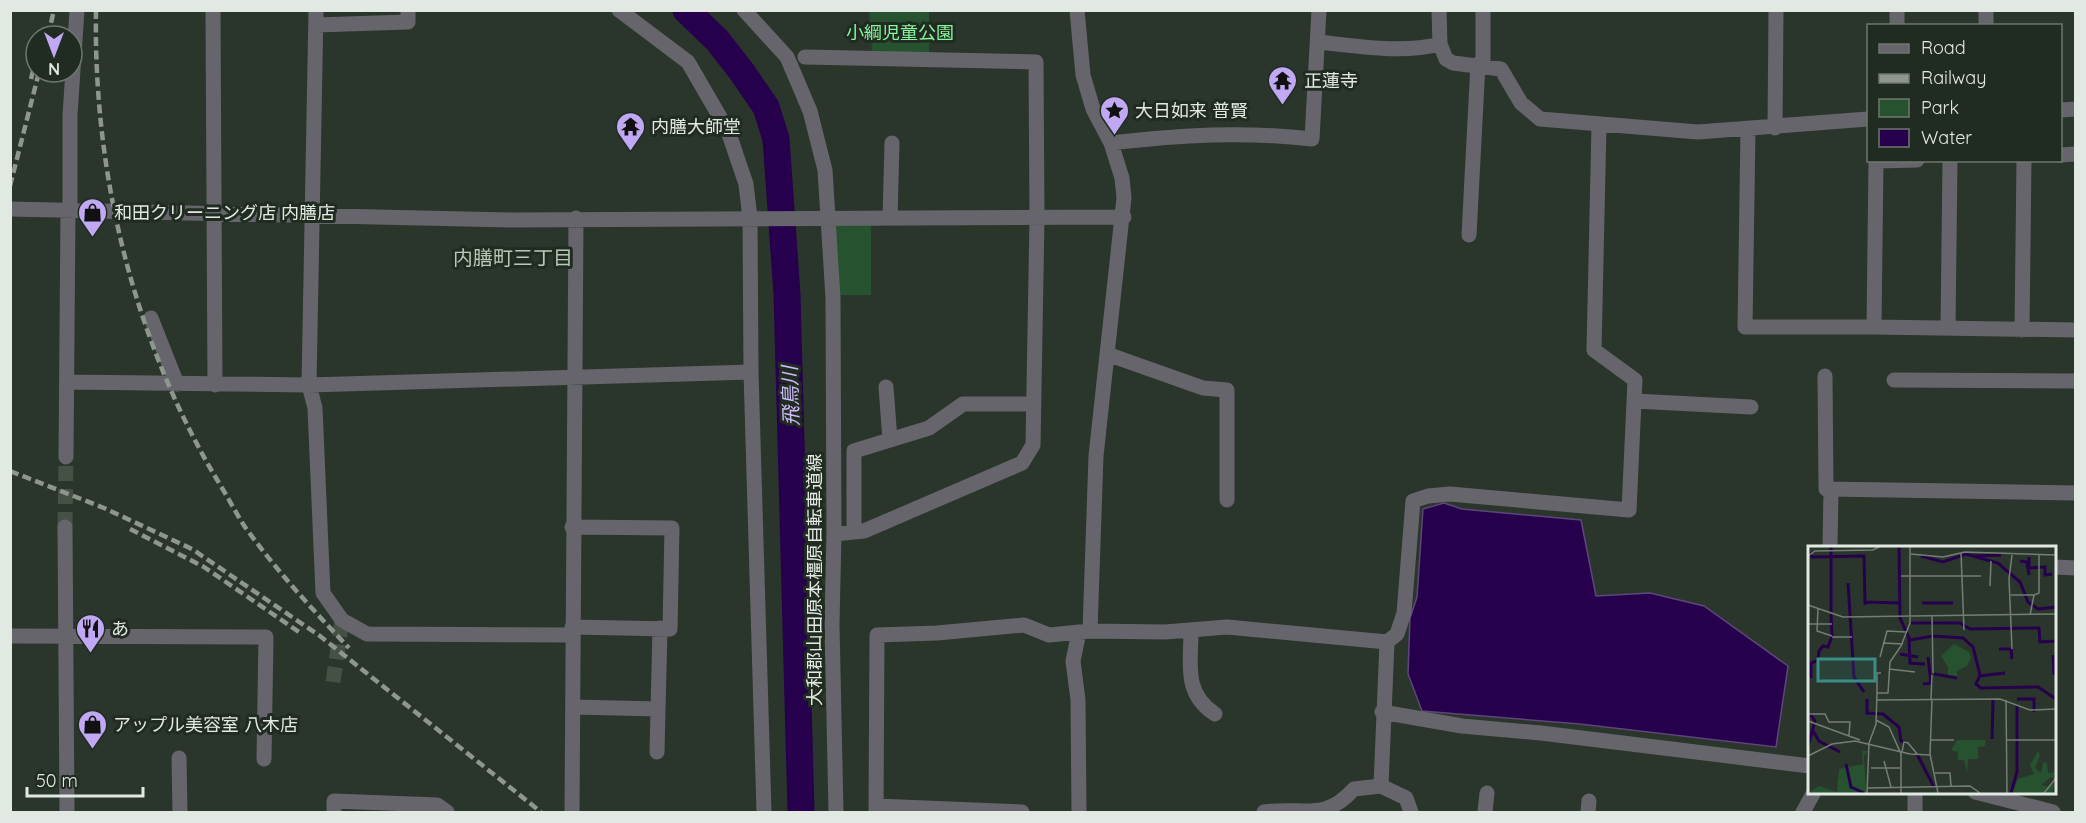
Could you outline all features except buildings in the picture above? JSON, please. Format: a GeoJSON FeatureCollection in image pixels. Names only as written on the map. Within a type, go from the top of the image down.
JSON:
{"type":"FeatureCollection","features":[{"type":"Feature","properties":{"kind":"street"},"geometry":{"type":"LineString","coordinates":[[66,457],[70,115],[77,10]]}},
{"type":"Feature","properties":{"kind":"street"},"geometry":{"type":"LineString","coordinates":[[213,10],[216,213],[215,385]]}},
{"type":"Feature","properties":{"kind":"street"},"geometry":{"type":"LineString","coordinates":[[408,10],[408,22],[316,17],[309,385],[315,408],[323,593],[342,620],[367,634],[670,628],[672,528],[572,527]]}},
{"type":"Feature","properties":{"kind":"street"},"geometry":{"type":"LineString","coordinates":[[619,10],[688,62],[728,131],[746,184],[754,218],[751,372],[764,813]]}},
{"type":"Feature","properties":{"kind":"street","name":"大和郡山田原本橿原自転車道線"},"geometry":{"type":"LineString","coordinates":[[744,10],[787,57],[810,111],[825,170],[825,218],[833,298],[832,624],[836,813]]}},
{"type":"Feature","properties":{"kind":"street"},"geometry":{"type":"LineString","coordinates":[[1077,10],[1083,75],[1093,109],[1112,143],[1122,178],[1124,217],[1096,456],[1084,632],[1073,661],[1078,700],[1079,813]]}},
{"type":"Feature","properties":{"kind":"street"},"geometry":{"type":"LineString","coordinates":[[1112,143],[1222,132],[1265,133],[1312,139],[1319,10]]}},
{"type":"Feature","properties":{"kind":"street"},"geometry":{"type":"LineString","coordinates":[[1439,10],[1440,44],[1446,59],[1453,63],[1501,69],[1521,103],[1540,119],[1679,132],[1776,128],[1867,119]]}},
{"type":"Feature","properties":{"kind":"street"},"geometry":{"type":"LineString","coordinates":[[1469,236],[1483,10]]}},
{"type":"Feature","properties":{"kind":"street"},"geometry":{"type":"LineString","coordinates":[[1776,10],[1776,128]]}},
{"type":"Feature","properties":{"kind":"street"},"geometry":{"type":"LineString","coordinates":[[1318,42],[1361,47],[1425,48],[1440,44]]}},
{"type":"Feature","properties":{"kind":"street"},"geometry":{"type":"LineString","coordinates":[[805,57],[1036,62],[1037,218],[1033,445],[1022,463],[864,531],[834,534]]}},
{"type":"Feature","properties":{"kind":"street"},"geometry":{"type":"LineString","coordinates":[[1022,813],[876,809],[877,635],[937,633],[1024,625],[1049,635],[1227,627],[1387,642],[1397,634],[1404,613],[1413,501],[1428,496],[1450,494],[1629,510],[1635,380],[1594,351],[1599,125]]}},
{"type":"Feature","properties":{"kind":"street"},"geometry":{"type":"LineString","coordinates":[[1748,129],[1745,327],[2076,330]]}},
{"type":"Feature","properties":{"kind":"street"},"geometry":{"type":"LineString","coordinates":[[890,218],[892,143]]}},
{"type":"Feature","properties":{"kind":"street"},"geometry":{"type":"LineString","coordinates":[[1874,327],[1876,162]]}},
{"type":"Feature","properties":{"kind":"street"},"geometry":{"type":"LineString","coordinates":[[1948,328],[1950,162]]}},
{"type":"Feature","properties":{"kind":"street"},"geometry":{"type":"LineString","coordinates":[[2022,330],[2024,162]]}},
{"type":"Feature","properties":{"kind":"street"},"geometry":{"type":"LineString","coordinates":[[10,209],[510,220],[1124,217]]}},
{"type":"Feature","properties":{"kind":"street"},"geometry":{"type":"LineString","coordinates":[[572,813],[574,706],[572,527],[576,218]]}},
{"type":"Feature","properties":{"kind":"street"},"geometry":{"type":"LineString","coordinates":[[151,318],[177,384]]}},
{"type":"Feature","properties":{"kind":"street"},"geometry":{"type":"LineString","coordinates":[[1107,354],[1203,388],[1227,390],[1227,500]]}},
{"type":"Feature","properties":{"kind":"street"},"geometry":{"type":"LineString","coordinates":[[67,382],[309,385],[751,372]]}},
{"type":"Feature","properties":{"kind":"street"},"geometry":{"type":"LineString","coordinates":[[1825,376],[1826,489],[2076,493]]}},
{"type":"Feature","properties":{"kind":"street"},"geometry":{"type":"LineString","coordinates":[[1894,380],[2076,381]]}},
{"type":"Feature","properties":{"kind":"street"},"geometry":{"type":"LineString","coordinates":[[886,387],[890,440]]}},
{"type":"Feature","properties":{"kind":"street"},"geometry":{"type":"LineString","coordinates":[[1634,401],[1751,407]]}},
{"type":"Feature","properties":{"kind":"street"},"geometry":{"type":"LineString","coordinates":[[854,532],[855,451],[929,428],[963,404],[1034,404]]}},
{"type":"Feature","properties":{"kind":"street"},"geometry":{"type":"LineString","coordinates":[[1830,546],[1832,489]]}},
{"type":"Feature","properties":{"kind":"street"},"geometry":{"type":"LineString","coordinates":[[65,527],[68,813]]}},
{"type":"Feature","properties":{"kind":"street"},"geometry":{"type":"LineString","coordinates":[[2056,567],[2076,568]]}},
{"type":"Feature","properties":{"kind":"street"},"geometry":{"type":"LineString","coordinates":[[657,752],[660,628]]}},
{"type":"Feature","properties":{"kind":"street"},"geometry":{"type":"LineString","coordinates":[[1191,630],[1193,693],[1201,705],[1215,714]]}},
{"type":"Feature","properties":{"kind":"street"},"geometry":{"type":"LineString","coordinates":[[10,636],[266,637],[264,759]]}},
{"type":"Feature","properties":{"kind":"street"},"geometry":{"type":"LineString","coordinates":[[1381,786],[1382,712],[1387,642]]}},
{"type":"Feature","properties":{"kind":"street"},"geometry":{"type":"LineString","coordinates":[[574,706],[658,709]]}},
{"type":"Feature","properties":{"kind":"street"},"geometry":{"type":"LineString","coordinates":[[1382,712],[1462,726],[1541,733],[1808,766]]}},
{"type":"Feature","properties":{"kind":"street"},"geometry":{"type":"LineString","coordinates":[[179,758],[180,813]]}},
{"type":"Feature","properties":{"kind":"street"},"geometry":{"type":"LineString","coordinates":[[1264,813],[1315,811],[1340,804],[1354,789],[1381,786],[1406,798],[1411,813]]}},
{"type":"Feature","properties":{"kind":"street"},"geometry":{"type":"LineString","coordinates":[[1485,813],[1487,793]]}},
{"type":"Feature","properties":{"kind":"street"},"geometry":{"type":"LineString","coordinates":[[1803,813],[1813,793]]}},
{"type":"Feature","properties":{"kind":"street"},"geometry":{"type":"LineString","coordinates":[[1915,793],[1915,813]]}},
{"type":"Feature","properties":{"kind":"street"},"geometry":{"type":"LineString","coordinates":[[1984,793],[2027,798],[2053,813]]}},
{"type":"Feature","properties":{"kind":"street"},"geometry":{"type":"LineString","coordinates":[[334,813],[334,801],[437,804],[447,813]]}},
{"type":"Feature","properties":{"kind":"green space","name":"小綱児童公園"},"geometry":{"type":"Polygon","coordinates":[[[869,11],[929,11],[929,54],[872,53],[869,11]]]}},
{"type":"Feature","properties":{"kind":"green space"},"geometry":{"type":"Polygon","coordinates":[[[835,223],[871,223],[871,295],[836,295],[835,223]]]}},
{"type":"Feature","properties":{"kind":"water"},"geometry":{"type":"Polygon","coordinates":[[[1444,503],[1462,509],[1581,520],[1596,596],[1650,593],[1704,606],[1788,666],[1776,747],[1580,724],[1422,711],[1408,674],[1410,618],[1417,597],[1423,509],[1444,503]]]}},
{"type":"Feature","properties":{"kind":"waterway","name":"飛鳥川"},"geometry":{"type":"LineString","coordinates":[[686,10],[717,40],[742,72],[766,107],[776,139],[787,294],[801,812]]}},
{"type":"Feature","properties":{"kind":"tunnel"},"geometry":{"type":"LineString","coordinates":[[65,527],[66,457]]}},
{"type":"Feature","properties":{"kind":"tunnel"},"geometry":{"type":"LineString","coordinates":[[333,682],[342,620]]}},
{"type":"Feature","properties":{"kind":"railway"},"geometry":{"type":"LineString","coordinates":[[51,24],[54,10]]}},
{"type":"Feature","properties":{"kind":"railway"},"geometry":{"type":"LineString","coordinates":[[96,10],[97,72],[102,135],[112,197],[125,258],[143,318],[165,377],[191,434],[245,527],[269,559],[349,648]]}},
{"type":"Feature","properties":{"kind":"railway"},"geometry":{"type":"LineString","coordinates":[[10,186],[36,84]]}},
{"type":"Feature","properties":{"kind":"railway"},"geometry":{"type":"LineString","coordinates":[[10,471],[104,508],[192,549],[320,636],[541,812]]}},
{"type":"Feature","properties":{"kind":"railway"},"geometry":{"type":"LineString","coordinates":[[130,529],[204,567],[299,632]]}},
{"type":"Feature","properties":{"kind":"place","name":"正蓮寺"},"geometry":{"type":"Point","coordinates":[1283,106]}},
{"type":"Feature","properties":{"kind":"place","name":"大日如来 普賢"},"geometry":{"type":"Point","coordinates":[1114,136]}},
{"type":"Feature","properties":{"kind":"place","name":"内膳大師堂"},"geometry":{"type":"Point","coordinates":[630,152]}},
{"type":"Feature","properties":{"kind":"place","name":"和田クリーニング店 内膳店"},"geometry":{"type":"Point","coordinates":[93,238]}},
{"type":"Feature","properties":{"kind":"place","name":"あ"},"geometry":{"type":"Point","coordinates":[90,654]}},
{"type":"Feature","properties":{"kind":"place","name":"アップル美容室 八木店"},"geometry":{"type":"Point","coordinates":[92,750]}},
{"type":"Feature","properties":{"kind":"district","name":"内膳町三丁目"},"geometry":{"type":"Point","coordinates":[513,257]}}]}
